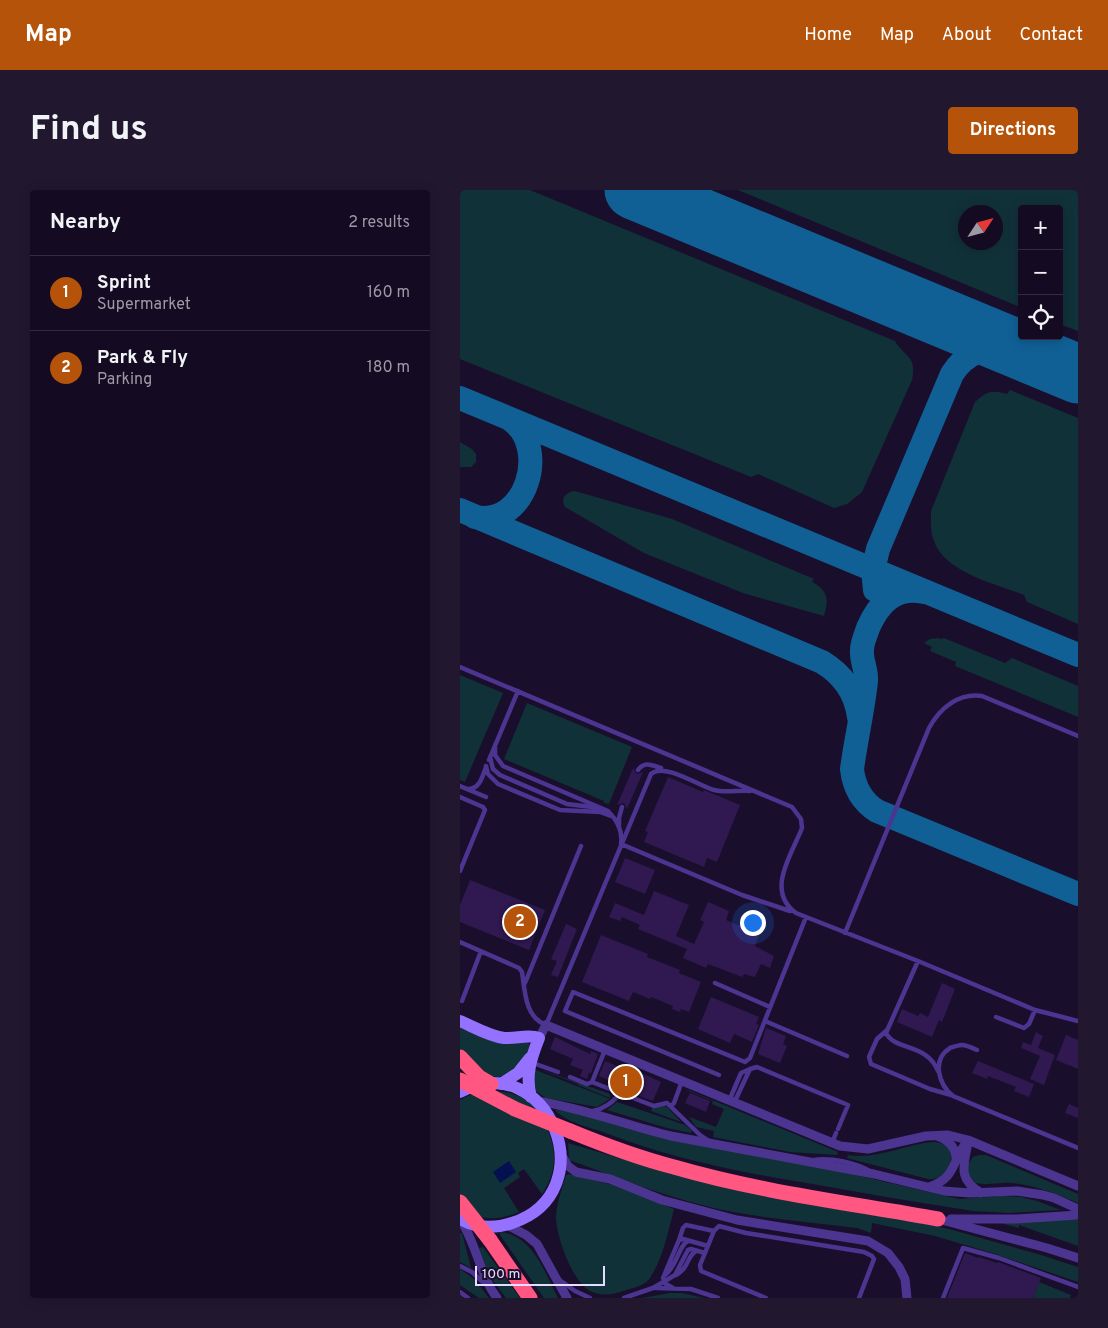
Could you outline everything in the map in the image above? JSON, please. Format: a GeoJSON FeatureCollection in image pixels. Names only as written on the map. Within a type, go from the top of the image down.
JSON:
{"type":"FeatureCollection","features":[{"type":"Feature","properties":{"kind":"highway"},"geometry":{"type":"LineString","coordinates":[[460,1057],[479,1077],[496,1084]]}},
{"type":"Feature","properties":{"kind":"highway"},"geometry":{"type":"LineString","coordinates":[[460,1080],[516,1109],[607,1146],[676,1168],[749,1185],[938,1219]]}},
{"type":"Feature","properties":{"kind":"highway"},"geometry":{"type":"LineString","coordinates":[[460,1202],[490,1240],[531,1298]]}},
{"type":"Feature","properties":{"kind":"street"},"geometry":{"type":"LineString","coordinates":[[460,1021],[495,1036],[513,1038],[530,1036],[539,1038]]}},
{"type":"Feature","properties":{"kind":"street"},"geometry":{"type":"LineString","coordinates":[[534,1099],[528,1082],[532,1058],[546,1025],[831,1143],[850,1148],[868,1148],[933,1135],[948,1135],[986,1147],[1078,1186]]}},
{"type":"Feature","properties":{"kind":"street"},"geometry":{"type":"LineString","coordinates":[[496,1084],[518,1073],[532,1058]]}},
{"type":"Feature","properties":{"kind":"street"},"geometry":{"type":"LineString","coordinates":[[460,1092],[474,1086],[496,1084],[521,1090],[546,1111],[555,1128],[561,1154],[568,1166],[576,1172],[610,1179],[662,1200],[737,1220],[868,1241],[888,1254],[899,1267],[904,1279],[907,1298]]}},
{"type":"Feature","properties":{"kind":"street"},"geometry":{"type":"LineString","coordinates":[[534,1099],[589,1111],[644,1130],[874,1174],[958,1193],[1018,1191],[1036,1193],[1054,1198],[1078,1210]]}},
{"type":"Feature","properties":{"kind":"street"},"geometry":{"type":"LineString","coordinates":[[933,1135],[948,1142],[960,1160],[966,1181],[982,1193]]}},
{"type":"Feature","properties":{"kind":"street"},"geometry":{"type":"LineString","coordinates":[[928,1187],[940,1183],[948,1177],[960,1160],[968,1140]]}},
{"type":"Feature","properties":{"kind":"street"},"geometry":{"type":"LineString","coordinates":[[960,1160],[986,1147]]}},
{"type":"Feature","properties":{"kind":"street"},"geometry":{"type":"LineString","coordinates":[[460,1219],[480,1227],[507,1225],[532,1214],[548,1198],[558,1179],[561,1154]]}},
{"type":"Feature","properties":{"kind":"street"},"geometry":{"type":"LineString","coordinates":[[938,1219],[1017,1219],[1078,1214]]}},
{"type":"Feature","properties":{"kind":"street"},"geometry":{"type":"LineString","coordinates":[[460,1219],[468,1232],[488,1286],[497,1298]]}},
{"type":"Feature","properties":{"kind":"street"},"geometry":{"type":"LineString","coordinates":[[938,1219],[1078,1258]]}},
{"type":"Feature","properties":{"kind":"street"},"geometry":{"type":"LineString","coordinates":[[507,1225],[526,1235],[537,1244],[567,1298]]}},
{"type":"Feature","properties":{"kind":"lane"},"geometry":{"type":"LineString","coordinates":[[460,667],[789,805],[801,819],[802,828],[780,884],[783,900],[796,913]]}},
{"type":"Feature","properties":{"kind":"lane"},"geometry":{"type":"LineString","coordinates":[[468,789],[478,786],[518,691]]}},
{"type":"Feature","properties":{"kind":"lane"},"geometry":{"type":"LineString","coordinates":[[845,932],[929,728],[942,709],[959,699],[970,696],[982,696],[1078,736]]}},
{"type":"Feature","properties":{"kind":"lane"},"geometry":{"type":"LineString","coordinates":[[495,746],[495,755],[503,766],[608,811],[617,819],[622,836],[621,844]]}},
{"type":"Feature","properties":{"kind":"lane"},"geometry":{"type":"LineString","coordinates":[[490,758],[491,765],[500,775],[566,804],[608,811]]}},
{"type":"Feature","properties":{"kind":"lane"},"geometry":{"type":"LineString","coordinates":[[638,770],[646,764],[666,770],[711,789],[754,791]]}},
{"type":"Feature","properties":{"kind":"lane"},"geometry":{"type":"LineString","coordinates":[[486,766],[491,778],[498,784],[560,810],[600,812],[617,819]]}},
{"type":"Feature","properties":{"kind":"lane"},"geometry":{"type":"LineString","coordinates":[[460,942],[518,967],[522,972],[528,1007],[537,1021],[546,1025],[651,774],[657,770],[666,770]]}},
{"type":"Feature","properties":{"kind":"lane"},"geometry":{"type":"LineString","coordinates":[[460,786],[486,796]]}},
{"type":"Feature","properties":{"kind":"lane"},"geometry":{"type":"LineString","coordinates":[[460,797],[483,807],[485,810],[460,871]]}},
{"type":"Feature","properties":{"kind":"lane"},"geometry":{"type":"LineString","coordinates":[[617,819],[622,807]]}},
{"type":"Feature","properties":{"kind":"lane"},"geometry":{"type":"LineString","coordinates":[[621,844],[742,894],[918,961],[1035,1010],[1078,1021]]}},
{"type":"Feature","properties":{"kind":"lane"},"geometry":{"type":"LineString","coordinates":[[524,987],[581,846]]}},
{"type":"Feature","properties":{"kind":"lane"},"geometry":{"type":"LineString","coordinates":[[719,1075],[565,1011],[573,992],[742,1062],[748,1061],[806,917]]}},
{"type":"Feature","properties":{"kind":"lane"},"geometry":{"type":"LineString","coordinates":[[462,1001],[481,951]]}},
{"type":"Feature","properties":{"kind":"lane"},"geometry":{"type":"LineString","coordinates":[[918,961],[887,1030],[877,1039],[870,1057],[870,1062],[873,1066],[930,1089],[954,1096],[1078,1148]]}},
{"type":"Feature","properties":{"kind":"lane"},"geometry":{"type":"LineString","coordinates":[[715,983],[770,1007]]}},
{"type":"Feature","properties":{"kind":"lane"},"geometry":{"type":"LineString","coordinates":[[996,1017],[1024,1028],[1028,1026],[1035,1010]]}},
{"type":"Feature","properties":{"kind":"lane"},"geometry":{"type":"LineString","coordinates":[[765,1021],[847,1056]]}},
{"type":"Feature","properties":{"kind":"lane"},"geometry":{"type":"LineString","coordinates":[[887,1030],[887,1035],[890,1039],[929,1056],[944,1087],[954,1096]]}},
{"type":"Feature","properties":{"kind":"lane"},"geometry":{"type":"LineString","coordinates":[[939,1074],[939,1063],[942,1055],[949,1049],[962,1045],[977,1050]]}},
{"type":"Feature","properties":{"kind":"lane"},"geometry":{"type":"LineString","coordinates":[[592,1082],[605,1050]]}},
{"type":"Feature","properties":{"kind":"lane"},"geometry":{"type":"LineString","coordinates":[[532,1058],[558,1072]]}},
{"type":"Feature","properties":{"kind":"lane"},"geometry":{"type":"LineString","coordinates":[[732,1102],[750,1069],[757,1068],[848,1105],[831,1143]]}},
{"type":"Feature","properties":{"kind":"lane"},"geometry":{"type":"LineString","coordinates":[[570,1077],[587,1084],[592,1082],[654,1106],[667,1103],[700,1135],[714,1144]]}},
{"type":"Feature","properties":{"kind":"lane"},"geometry":{"type":"LineString","coordinates":[[671,1106],[682,1082]]}},
{"type":"Feature","properties":{"kind":"lane"},"geometry":{"type":"LineString","coordinates":[[589,1111],[605,1106],[620,1093]]}},
{"type":"Feature","properties":{"kind":"lane"},"geometry":{"type":"LineString","coordinates":[[664,1280],[683,1228],[686,1225],[714,1231]]}},
{"type":"Feature","properties":{"kind":"lane"},"geometry":{"type":"LineString","coordinates":[[766,1298],[703,1273],[700,1267],[714,1231],[719,1226],[864,1252],[872,1256],[874,1259],[859,1298]]}},
{"type":"Feature","properties":{"kind":"lane"},"geometry":{"type":"LineString","coordinates":[[678,1242],[681,1239],[708,1246]]}},
{"type":"Feature","properties":{"kind":"lane"},"geometry":{"type":"LineString","coordinates":[[664,1280],[674,1267],[684,1244],[689,1241]]}},
{"type":"Feature","properties":{"kind":"lane"},"geometry":{"type":"LineString","coordinates":[[943,1298],[963,1248],[999,1258],[1078,1286]]}},
{"type":"Feature","properties":{"kind":"lane"},"geometry":{"type":"LineString","coordinates":[[624,1298],[653,1288],[684,1270],[691,1254],[697,1251],[705,1253]]}},
{"type":"Feature","properties":{"kind":"lane"},"geometry":{"type":"LineString","coordinates":[[460,1266],[472,1272],[488,1286]]}},
{"type":"Feature","properties":{"kind":"lane"},"geometry":{"type":"LineString","coordinates":[[556,1277],[568,1287],[590,1298]]}},
{"type":"Feature","properties":{"kind":"lane"},"geometry":{"type":"LineString","coordinates":[[664,1280],[674,1288]]}},
{"type":"Feature","properties":{"kind":"lane"},"geometry":{"type":"LineString","coordinates":[[653,1288],[691,1289],[718,1298]]}},
{"type":"Feature","properties":{"kind":"lane"},"geometry":{"type":"LineString","coordinates":[[460,1292],[468,1298]]}},
{"type":"Feature","properties":{"kind":"green space"},"geometry":{"type":"Polygon","coordinates":[[[460,190],[530,190],[895,341],[911,361],[913,366],[912,380],[862,492],[847,504],[834,508],[758,474],[751,477],[460,359],[460,190]]]}},
{"type":"Feature","properties":{"kind":"green space"},"geometry":{"type":"Polygon","coordinates":[[[738,190],[1078,190],[1078,331],[1063,325],[1063,205],[1018,205],[1018,306],[738,190]]]}},
{"type":"Feature","properties":{"kind":"green space"},"geometry":{"type":"Polygon","coordinates":[[[1010,390],[1078,418],[1078,624],[1027,602],[1024,595],[972,576],[959,569],[940,552],[933,537],[931,511],[975,402],[990,392],[1007,394],[1010,390]]]}},
{"type":"Feature","properties":{"kind":"green space"},"geometry":{"type":"Polygon","coordinates":[[[460,442],[472,449],[476,454],[476,462],[471,467],[460,467],[460,442]]]}},
{"type":"Feature","properties":{"kind":"green space"},"geometry":{"type":"Polygon","coordinates":[[[575,491],[672,519],[814,579],[812,582],[821,588],[826,596],[824,616],[743,593],[644,553],[565,507],[563,501],[565,496],[575,491]]]}},
{"type":"Feature","properties":{"kind":"green space"},"geometry":{"type":"Polygon","coordinates":[[[944,638],[1005,663],[1012,658],[1078,686],[1078,717],[955,666],[956,662],[930,651],[932,647],[924,643],[930,639],[944,638]]]}},
{"type":"Feature","properties":{"kind":"green space"},"geometry":{"type":"Polygon","coordinates":[[[460,675],[503,693],[465,782],[460,780],[460,675]]]}},
{"type":"Feature","properties":{"kind":"green space"},"geometry":{"type":"Polygon","coordinates":[[[527,703],[632,747],[609,804],[504,759],[527,703]]]}},
{"type":"Feature","properties":{"kind":"green space"},"geometry":{"type":"Polygon","coordinates":[[[460,1026],[527,1042],[530,1048],[521,1064],[500,1077],[488,1076],[460,1049],[460,1026]]]}},
{"type":"Feature","properties":{"kind":"green space"},"geometry":{"type":"Polygon","coordinates":[[[534,1067],[610,1094],[610,1098],[578,1084],[534,1067]]]}},
{"type":"Feature","properties":{"kind":"green space"},"geometry":{"type":"Polygon","coordinates":[[[533,1069],[610,1099],[597,1107],[546,1098],[532,1089],[533,1069]]]}},
{"type":"Feature","properties":{"kind":"green space"},"geometry":{"type":"Polygon","coordinates":[[[686,1090],[688,1090],[838,1152],[837,1155],[790,1152],[713,1137],[714,1131],[696,1127],[689,1117],[716,1127],[724,1109],[712,1104],[713,1101],[686,1090]]]}},
{"type":"Feature","properties":{"kind":"green space"},"geometry":{"type":"Polygon","coordinates":[[[487,1091],[510,1093],[531,1104],[550,1135],[554,1154],[552,1174],[542,1194],[524,1169],[518,1173],[520,1177],[504,1188],[519,1212],[496,1218],[476,1216],[460,1210],[460,1100],[487,1091]]]}},
{"type":"Feature","properties":{"kind":"green space"},"geometry":{"type":"Polygon","coordinates":[[[617,1102],[685,1125],[692,1131],[691,1133],[667,1128],[607,1110],[617,1102]]]}},
{"type":"Feature","properties":{"kind":"green space"},"geometry":{"type":"Polygon","coordinates":[[[667,1107],[681,1122],[651,1111],[652,1108],[667,1107]]]}},
{"type":"Feature","properties":{"kind":"green space"},"geometry":{"type":"Polygon","coordinates":[[[555,1110],[568,1111],[657,1137],[825,1168],[959,1199],[1002,1196],[1021,1197],[1061,1210],[1008,1213],[973,1211],[740,1171],[657,1151],[571,1121],[555,1110]]]}},
{"type":"Feature","properties":{"kind":"green space"},"geometry":{"type":"Polygon","coordinates":[[[934,1142],[943,1144],[949,1149],[951,1155],[948,1169],[943,1175],[936,1178],[928,1179],[847,1158],[848,1155],[880,1154],[934,1142]]]}},
{"type":"Feature","properties":{"kind":"green space"},"geometry":{"type":"Polygon","coordinates":[[[568,1143],[639,1164],[949,1229],[1078,1267],[1078,1282],[935,1236],[872,1223],[871,1233],[857,1228],[783,1220],[717,1209],[653,1190],[569,1160],[568,1143]]]}},
{"type":"Feature","properties":{"kind":"green space"},"geometry":{"type":"Polygon","coordinates":[[[986,1155],[1078,1194],[1078,1203],[1028,1186],[1011,1183],[976,1183],[969,1176],[967,1166],[973,1157],[986,1155]]]}},
{"type":"Feature","properties":{"kind":"green space"},"geometry":{"type":"Polygon","coordinates":[[[569,1174],[613,1185],[674,1209],[665,1245],[655,1270],[648,1281],[619,1292],[602,1294],[590,1291],[577,1278],[562,1247],[556,1219],[561,1191],[566,1175],[569,1174]]]}},
{"type":"Feature","properties":{"kind":"green space"},"geometry":{"type":"Polygon","coordinates":[[[1078,1220],[1078,1246],[1019,1225],[1019,1228],[1004,1224],[1003,1222],[1078,1220]]]}},
{"type":"Feature","properties":{"kind":"green space"},"geometry":{"type":"Polygon","coordinates":[[[500,1232],[521,1240],[529,1248],[543,1267],[558,1298],[544,1298],[500,1235],[500,1232]]]}},
{"type":"Feature","properties":{"kind":"green space"},"geometry":{"type":"Polygon","coordinates":[[[460,1233],[462,1233],[471,1268],[460,1262],[460,1233]]]}},
{"type":"Feature","properties":{"kind":"green space"},"geometry":{"type":"Polygon","coordinates":[[[483,1247],[520,1298],[506,1298],[489,1275],[479,1248],[483,1247]]]}},
{"type":"Feature","properties":{"kind":"green space"},"geometry":{"type":"Polygon","coordinates":[[[460,1269],[474,1279],[489,1298],[479,1298],[460,1285],[460,1269]]]}},
{"type":"Feature","properties":{"kind":"green space"},"geometry":{"type":"Polygon","coordinates":[[[1039,1282],[1071,1295],[1070,1298],[1033,1298],[1039,1282]]]}},
{"type":"Feature","properties":{"kind":"green space"},"geometry":{"type":"Polygon","coordinates":[[[682,1293],[704,1298],[642,1298],[682,1293]]]}},
{"type":"Feature","properties":{"kind":"shaded area"},"geometry":{"type":"Polygon","coordinates":[[[509,1161],[516,1172],[500,1183],[493,1172],[509,1161]]]}},
{"type":"Feature","properties":{"kind":"building"},"geometry":{"type":"Polygon","coordinates":[[[633,768],[637,774],[643,772],[627,809],[624,803],[617,805],[633,768]]]}},
{"type":"Feature","properties":{"kind":"building"},"geometry":{"type":"Polygon","coordinates":[[[668,777],[740,805],[717,862],[707,858],[704,867],[644,842],[648,832],[645,831],[668,777]]]}},
{"type":"Feature","properties":{"kind":"building"},"geometry":{"type":"Polygon","coordinates":[[[625,858],[655,870],[645,894],[615,882],[625,858]]]}},
{"type":"Feature","properties":{"kind":"building"},"geometry":{"type":"Polygon","coordinates":[[[470,880],[545,910],[529,950],[460,922],[460,905],[470,880]]]}},
{"type":"Feature","properties":{"kind":"building"},"geometry":{"type":"Polygon","coordinates":[[[654,891],[689,905],[676,936],[694,944],[704,922],[700,920],[708,902],[729,911],[726,920],[760,934],[755,946],[774,956],[770,968],[761,964],[755,977],[744,974],[742,977],[708,964],[706,968],[683,958],[687,949],[638,929],[640,925],[622,917],[620,921],[609,917],[615,903],[644,915],[654,891]]]}},
{"type":"Feature","properties":{"kind":"building"},"geometry":{"type":"Polygon","coordinates":[[[566,924],[577,929],[558,977],[551,975],[557,961],[551,959],[566,924]]]}},
{"type":"Feature","properties":{"kind":"building"},"geometry":{"type":"Polygon","coordinates":[[[601,935],[648,954],[647,957],[680,970],[679,973],[701,982],[689,1012],[681,1009],[680,1012],[672,1009],[673,1006],[633,992],[629,1001],[582,982],[601,935]]]}},
{"type":"Feature","properties":{"kind":"building"},"geometry":{"type":"Polygon","coordinates":[[[942,983],[955,989],[942,1022],[939,1020],[932,1037],[897,1022],[902,1009],[918,1016],[920,1013],[928,1017],[942,983]]]}},
{"type":"Feature","properties":{"kind":"building"},"geometry":{"type":"Polygon","coordinates":[[[711,997],[759,1017],[756,1024],[759,1025],[752,1042],[734,1034],[730,1043],[698,1029],[711,997]]]}},
{"type":"Feature","properties":{"kind":"building"},"geometry":{"type":"Polygon","coordinates":[[[766,1028],[786,1036],[783,1044],[787,1046],[780,1063],[758,1054],[766,1028]]]}},
{"type":"Feature","properties":{"kind":"building"},"geometry":{"type":"Polygon","coordinates":[[[1036,1032],[1043,1036],[1038,1048],[1055,1055],[1044,1085],[1030,1079],[1040,1056],[1021,1048],[1023,1042],[1031,1045],[1036,1032]]]}},
{"type":"Feature","properties":{"kind":"building"},"geometry":{"type":"Polygon","coordinates":[[[1066,1035],[1078,1040],[1078,1069],[1056,1060],[1066,1035]]]}},
{"type":"Feature","properties":{"kind":"building"},"geometry":{"type":"Polygon","coordinates":[[[555,1037],[590,1054],[591,1051],[598,1054],[587,1079],[580,1076],[583,1070],[570,1065],[573,1059],[550,1049],[555,1037]]]}},
{"type":"Feature","properties":{"kind":"building"},"geometry":{"type":"Polygon","coordinates":[[[605,1061],[624,1069],[626,1066],[661,1082],[653,1101],[599,1076],[605,1061]]]}},
{"type":"Feature","properties":{"kind":"building"},"geometry":{"type":"Polygon","coordinates":[[[978,1061],[1034,1084],[1029,1097],[1014,1091],[1016,1087],[988,1076],[987,1079],[972,1073],[978,1061]]]}},
{"type":"Feature","properties":{"kind":"building"},"geometry":{"type":"Polygon","coordinates":[[[690,1093],[710,1101],[706,1112],[685,1103],[690,1093]]]}},
{"type":"Feature","properties":{"kind":"building"},"geometry":{"type":"Polygon","coordinates":[[[1069,1104],[1078,1108],[1078,1118],[1065,1113],[1069,1104]]]}},
{"type":"Feature","properties":{"kind":"building"},"geometry":{"type":"Polygon","coordinates":[[[965,1253],[998,1262],[1041,1278],[1033,1298],[947,1298],[965,1253]]]}},
{"type":"Feature","properties":{"kind":"taxiway"},"geometry":{"type":"LineString","coordinates":[[875,590],[873,570],[878,549],[952,374],[964,359],[971,355],[986,350],[1012,346]]}},
{"type":"Feature","properties":{"kind":"taxiway"},"geometry":{"type":"LineString","coordinates":[[460,398],[1078,655]]}},
{"type":"Feature","properties":{"kind":"taxiway"},"geometry":{"type":"LineString","coordinates":[[475,517],[493,517],[508,510],[519,498],[527,483],[530,465],[529,448],[523,432],[511,420]]}},
{"type":"Feature","properties":{"kind":"taxiway"},"geometry":{"type":"LineString","coordinates":[[460,510],[822,662],[836,672],[847,685],[855,700],[859,717]]}},
{"type":"Feature","properties":{"kind":"taxiway"},"geometry":{"type":"LineString","coordinates":[[924,592],[905,592],[889,598],[872,619],[864,639],[862,654],[866,681],[852,769],[854,782],[859,793],[877,811],[1078,894]]}},
{"type":"Feature","properties":{"kind":"runway"},"geometry":{"type":"LineString","coordinates":[[634,190],[1078,374]]}},
{"type":"Feature","properties":{"kind":"place","name":"Park & Fly"},"geometry":{"type":"Point","coordinates":[520,922]}},
{"type":"Feature","properties":{"kind":"place","name":"Sprint"},"geometry":{"type":"Point","coordinates":[626,1082]}}]}
